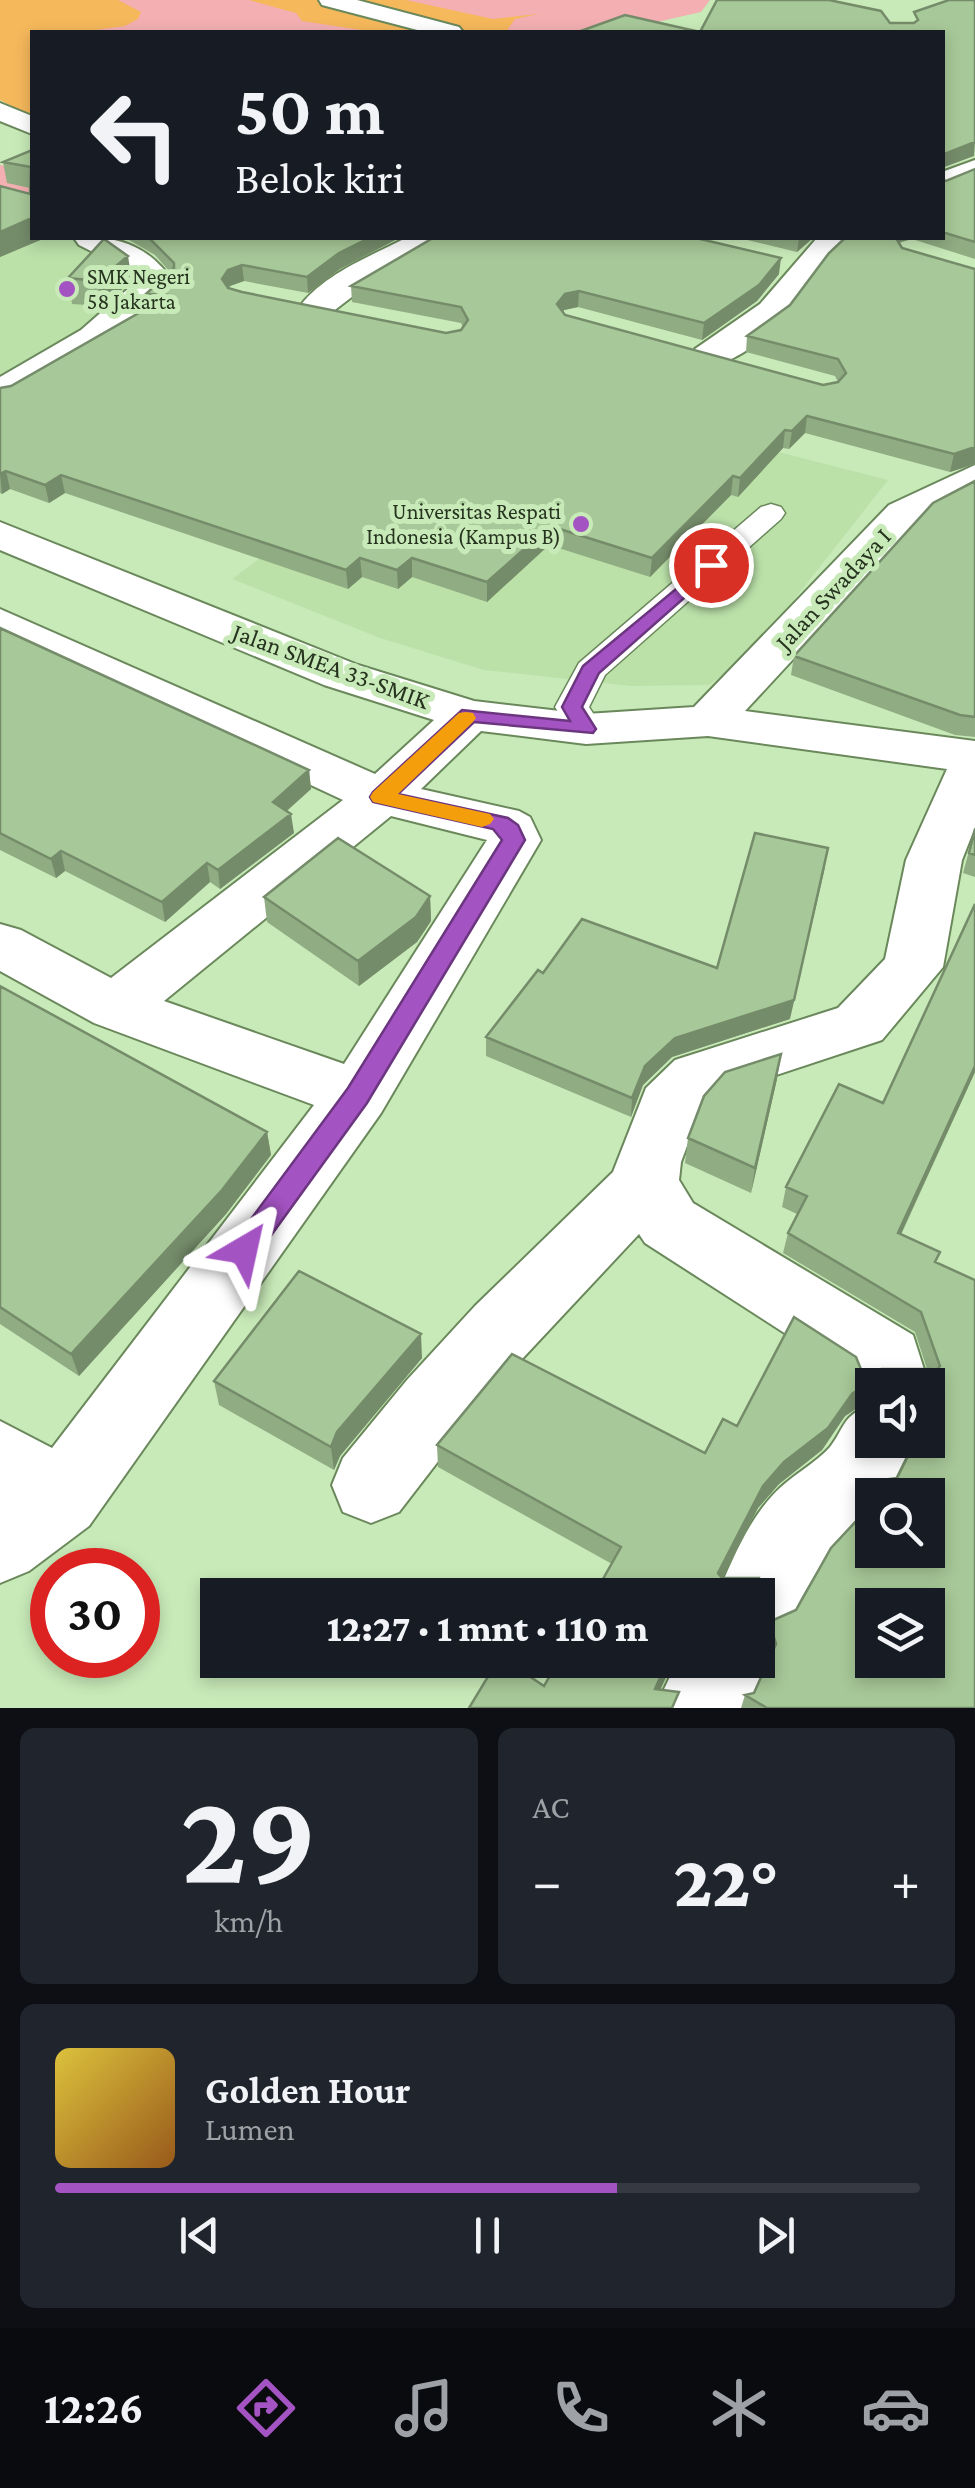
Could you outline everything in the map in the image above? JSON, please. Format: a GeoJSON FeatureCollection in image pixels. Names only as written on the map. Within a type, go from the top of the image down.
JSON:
{"type":"FeatureCollection","features":[{"type":"Feature","properties":{"kind":"street"},"geometry":{"type":"LineString","coordinates":[[330,0],[442,30]]}},
{"type":"Feature","properties":{"kind":"street"},"geometry":{"type":"LineString","coordinates":[[0,111],[30,125]]}},
{"type":"Feature","properties":{"kind":"street"},"geometry":{"type":"LineString","coordinates":[[945,162],[974,168]]}},
{"type":"Feature","properties":{"kind":"street"},"geometry":{"type":"LineString","coordinates":[[945,182],[974,168]]}},
{"type":"Feature","properties":{"kind":"street"},"geometry":{"type":"LineString","coordinates":[[0,392],[94,338],[156,281],[135,260],[94,240]]}},
{"type":"Feature","properties":{"kind":"street"},"geometry":{"type":"LineString","coordinates":[[315,309],[354,279],[426,240]]}},
{"type":"Feature","properties":{"kind":"street"},"geometry":{"type":"LineString","coordinates":[[708,357],[777,308],[804,267],[834,240]]}},
{"type":"Feature","properties":{"kind":"street"},"geometry":{"type":"LineString","coordinates":[[767,258],[804,267]]}},
{"type":"Feature","properties":{"kind":"street"},"geometry":{"type":"LineString","coordinates":[[280,302],[352,317]]}},
{"type":"Feature","properties":{"kind":"street"},"geometry":{"type":"LineString","coordinates":[[671,346],[746,367]]}},
{"type":"Feature","properties":{"kind":"street","name":"Jalan Swadaya I"},"geometry":{"type":"LineString","coordinates":[[708,721],[904,514],[975,477]]}},
{"type":"Feature","properties":{"kind":"street","name":"Jalan SMEA 33-SMIK"},"geometry":{"type":"LineString","coordinates":[[0,535],[341,675],[469,715],[586,729],[708,721],[975,761]]}},
{"type":"Feature","properties":{"kind":"street"},"geometry":{"type":"LineString","coordinates":[[0,623],[381,797],[500,823],[510,830],[514,840],[358,1096],[31,1478],[0,1543]]}},
{"type":"Feature","properties":{"kind":"street"},"geometry":{"type":"LineString","coordinates":[[115,1008],[381,797],[469,715]]}},
{"type":"Feature","properties":{"kind":"street"},"geometry":{"type":"LineString","coordinates":[[371,1485],[404,1438],[489,1339],[645,1184],[648,1162],[670,1106],[697,1077],[860,1024],[913,968],[934,860],[975,761]]}},
{"type":"Feature","properties":{"kind":"street"},"geometry":{"type":"LineString","coordinates":[[0,944],[115,1008],[358,1096]]}},
{"type":"Feature","properties":{"kind":"street"},"geometry":{"type":"LineString","coordinates":[[645,1184],[669,1224],[852,1334],[886,1360],[888,1368]]}},
{"type":"Feature","properties":{"kind":"street"},"geometry":{"type":"LineString","coordinates":[[768,1578],[806,1516],[858,1474],[866,1458]]}},
{"type":"Feature","properties":{"kind":"street"},"geometry":{"type":"LineString","coordinates":[[700,1708],[716,1678]]}},
{"type":"Feature","properties":{"kind":"lane"},"geometry":{"type":"LineString","coordinates":[[586,729],[572,707],[590,670],[771,512]]}},
{"type":"Feature","properties":{"kind":"shaded area"},"geometry":{"type":"Polygon","coordinates":[[[0,0],[670,0],[535,30],[30,30],[30,116],[0,100],[0,0]]]}},
{"type":"Feature","properties":{"kind":"shaded area"},"geometry":{"type":"Polygon","coordinates":[[[118,0],[249,0],[296,13],[302,21],[361,30],[96,30],[125,26],[138,19],[141,12],[118,0]]]}},
{"type":"Feature","properties":{"kind":"shaded area"},"geometry":{"type":"Polygon","coordinates":[[[406,0],[603,0],[573,10],[493,19],[406,0]]]}},
{"type":"Feature","properties":{"kind":"shaded area","name":"SMK Negeri 58 Jakarta"},"geometry":{"type":"Polygon","coordinates":[[[0,200],[30,240],[74,240],[115,258],[141,279],[82,339],[0,382],[0,200]]]}},
{"type":"Feature","properties":{"kind":"shaded area","name":"Universitas Respati Indonesia (Kampus B)"},"geometry":{"type":"Polygon","coordinates":[[[454,369],[888,480],[754,651],[709,685],[631,686],[484,670],[380,638],[232,579],[353,488],[454,369]]]}},
{"type":"Feature","properties":{"kind":"building"},"geometry":{"type":"Polygon","coordinates":[[[717,0],[829,0],[881,11],[890,23],[914,23],[918,20],[914,12],[949,0],[975,0],[975,142],[945,154],[945,30],[701,30],[717,0]]]}},
{"type":"Feature","properties":{"kind":"building"},"geometry":{"type":"Polygon","coordinates":[[[625,15],[691,30],[584,30],[625,15]]]}},
{"type":"Feature","properties":{"kind":"building"},"geometry":{"type":"Polygon","coordinates":[[[30,151],[30,167],[3,162],[30,151]]]}},
{"type":"Feature","properties":{"kind":"building"},"geometry":{"type":"Polygon","coordinates":[[[975,169],[975,242],[945,233],[946,181],[975,169]]]}},
{"type":"Feature","properties":{"kind":"building"},"geometry":{"type":"Polygon","coordinates":[[[0,186],[30,194],[30,219],[0,232],[0,186]]]}},
{"type":"Feature","properties":{"kind":"building"},"geometry":{"type":"Polygon","coordinates":[[[103,240],[128,256],[98,281],[68,278],[103,240]]]}},
{"type":"Feature","properties":{"kind":"building"},"geometry":{"type":"Polygon","coordinates":[[[151,240],[365,240],[339,253],[307,277],[242,265],[228,270],[222,279],[228,288],[242,292],[446,333],[461,330],[468,320],[461,307],[351,286],[430,240],[704,240],[781,258],[759,285],[704,323],[579,291],[565,294],[557,304],[565,315],[823,385],[838,382],[846,373],[838,359],[747,336],[790,305],[843,240],[897,240],[902,248],[975,269],[975,447],[954,454],[807,416],[792,431],[785,430],[740,478],[733,476],[652,558],[550,526],[487,582],[412,558],[397,570],[360,558],[346,570],[61,475],[45,485],[6,471],[0,474],[0,388],[11,386],[170,295],[146,294],[174,268],[174,263],[151,240]]]}},
{"type":"Feature","properties":{"kind":"building"},"geometry":{"type":"Polygon","coordinates":[[[975,481],[975,717],[794,656],[933,503],[975,481]]]}},
{"type":"Feature","properties":{"kind":"building"},"geometry":{"type":"Polygon","coordinates":[[[0,628],[309,770],[273,802],[291,814],[218,870],[207,863],[162,902],[61,851],[51,859],[0,833],[0,628]]]}},
{"type":"Feature","properties":{"kind":"building"},"geometry":{"type":"Polygon","coordinates":[[[975,829],[975,855],[969,853],[975,829]]]}},
{"type":"Feature","properties":{"kind":"building"},"geometry":{"type":"Polygon","coordinates":[[[755,833],[828,848],[794,1000],[675,1038],[645,1066],[632,1098],[486,1037],[538,970],[543,973],[582,919],[717,968],[755,833]]]}},
{"type":"Feature","properties":{"kind":"building"},"geometry":{"type":"Polygon","coordinates":[[[338,838],[430,896],[416,917],[358,961],[264,897],[338,838]]]}},
{"type":"Feature","properties":{"kind":"building"},"geometry":{"type":"Polygon","coordinates":[[[975,904],[975,1066],[898,1233],[940,1252],[935,1262],[975,1280],[975,1708],[767,1708],[745,1695],[754,1693],[761,1678],[775,1678],[775,1619],[796,1610],[831,1548],[855,1522],[855,1568],[945,1568],[945,1478],[897,1478],[907,1458],[945,1458],[945,1368],[938,1368],[921,1312],[788,1233],[807,1196],[786,1187],[839,1084],[883,1103],[975,904]]]}},
{"type":"Feature","properties":{"kind":"building"},"geometry":{"type":"Polygon","coordinates":[[[0,986],[267,1132],[222,1190],[71,1354],[0,1307],[0,986]]]}},
{"type":"Feature","properties":{"kind":"building"},"geometry":{"type":"Polygon","coordinates":[[[781,1054],[755,1168],[688,1138],[704,1096],[725,1072],[781,1054]]]}},
{"type":"Feature","properties":{"kind":"building"},"geometry":{"type":"Polygon","coordinates":[[[299,1271],[421,1334],[337,1432],[331,1447],[214,1381],[299,1271]]]}},
{"type":"Feature","properties":{"kind":"building"},"geometry":{"type":"Polygon","coordinates":[[[794,1317],[856,1357],[860,1368],[855,1368],[855,1392],[828,1428],[784,1462],[763,1486],[718,1573],[722,1578],[604,1578],[621,1547],[437,1445],[512,1354],[705,1453],[723,1419],[737,1426],[794,1317]]]}},
{"type":"Feature","properties":{"kind":"building"},"geometry":{"type":"Polygon","coordinates":[[[487,1678],[532,1678],[544,1686],[549,1678],[660,1678],[655,1689],[679,1692],[672,1708],[469,1708],[487,1678]]]}},
{"type":"Feature","properties":{"kind":"waterway"},"geometry":{"type":"LineString","coordinates":[[545,30],[681,0]]}},
{"type":"Feature","properties":{"kind":"waterway"},"geometry":{"type":"LineString","coordinates":[[0,187],[30,193]]}},
{"type":"Feature","properties":{"kind":"slow traffic"},"geometry":{"type":"LineString","coordinates":[[466,718],[381,797],[482,819]]}},
{"type":"Feature","properties":{"kind":"place","name":"SMK Negeri 58 Jakarta"},"geometry":{"type":"Point","coordinates":[67,289]}},
{"type":"Feature","properties":{"kind":"place","name":"Universitas Respati Indonesia (Kampus B)"},"geometry":{"type":"Point","coordinates":[581,524]}},
{"type":"Feature","properties":{"kind":"route"},"geometry":{"type":"LineString","coordinates":[[244,1250],[358,1096],[514,840],[510,830],[500,823],[381,797],[469,715],[586,729],[572,707],[590,670],[711,565]]}}]}
